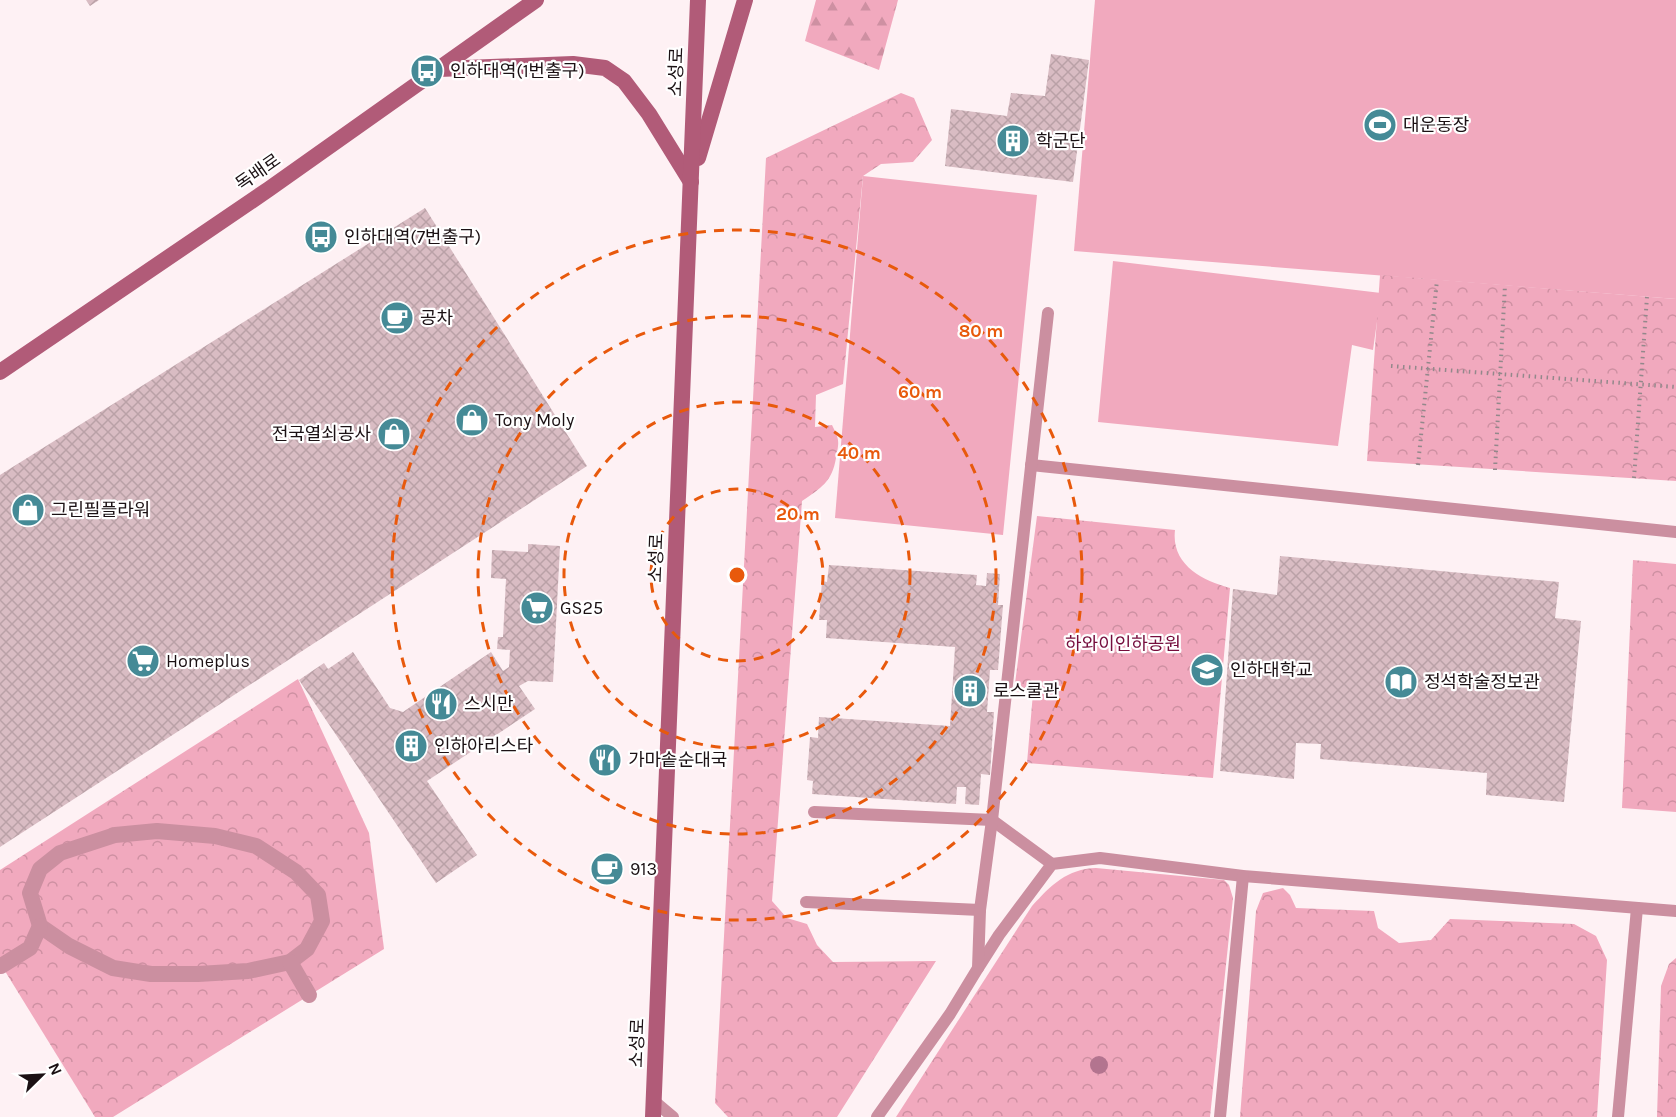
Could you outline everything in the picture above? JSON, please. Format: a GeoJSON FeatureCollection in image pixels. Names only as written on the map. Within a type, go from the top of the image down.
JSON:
{"type":"FeatureCollection","features":[{"type":"Feature","properties":{"kind":"main road","name":"독배로"},"geometry":{"type":"LineString","coordinates":[[0,372],[269,189],[536,0]]}},
{"type":"Feature","properties":{"kind":"main road","name":"소성로"},"geometry":{"type":"LineString","coordinates":[[653,1109],[698,0]]}},
{"type":"Feature","properties":{"kind":"main road"},"geometry":{"type":"LineString","coordinates":[[691,182],[745,0]]}},
{"type":"Feature","properties":{"kind":"main road"},"geometry":{"type":"LineString","coordinates":[[438,69],[573,64],[605,69],[624,81],[649,114],[691,182]]}},
{"type":"Feature","properties":{"kind":"street"},"geometry":{"type":"LineString","coordinates":[[157,831],[215,836],[256,846],[296,872],[318,896],[322,921],[307,949],[290,962],[248,971],[198,974],[152,974],[113,968],[69,946],[40,926],[30,893],[40,869],[60,853],[115,835],[157,831]]}},
{"type":"Feature","properties":{"kind":"street"},"geometry":{"type":"LineString","coordinates":[[1,966],[30,948],[40,926]]}},
{"type":"Feature","properties":{"kind":"street"},"geometry":{"type":"LineString","coordinates":[[290,962],[309,995]]}},
{"type":"Feature","properties":{"kind":"lane"},"geometry":{"type":"LineString","coordinates":[[978,968],[980,910],[1048,313]]}},
{"type":"Feature","properties":{"kind":"lane"},"geometry":{"type":"LineString","coordinates":[[1030,465],[1676,532]]}},
{"type":"Feature","properties":{"kind":"lane"},"geometry":{"type":"LineString","coordinates":[[814,812],[992,820],[1052,864],[1100,858],[1243,876],[1676,911]]}},
{"type":"Feature","properties":{"kind":"lane"},"geometry":{"type":"LineString","coordinates":[[877,1117],[950,1014],[1005,927],[1052,864]]}},
{"type":"Feature","properties":{"kind":"lane"},"geometry":{"type":"LineString","coordinates":[[1220,1117],[1243,876]]}},
{"type":"Feature","properties":{"kind":"lane"},"geometry":{"type":"LineString","coordinates":[[806,902],[980,910]]}},
{"type":"Feature","properties":{"kind":"lane"},"geometry":{"type":"LineString","coordinates":[[1618,1117],[1637,908]]}},
{"type":"Feature","properties":{"kind":"lane"},"geometry":{"type":"LineString","coordinates":[[653,1109],[673,1117]]}},
{"type":"Feature","properties":{"kind":"path"},"geometry":{"type":"LineString","coordinates":[[1418,465],[1437,280]]}},
{"type":"Feature","properties":{"kind":"path"},"geometry":{"type":"LineString","coordinates":[[1495,470],[1505,285]]}},
{"type":"Feature","properties":{"kind":"path"},"geometry":{"type":"LineString","coordinates":[[1634,478],[1647,297]]}},
{"type":"Feature","properties":{"kind":"path"},"geometry":{"type":"LineString","coordinates":[[1390,366],[1676,387]]}},
{"type":"Feature","properties":{"kind":"green space"},"geometry":{"type":"Polygon","coordinates":[[[816,0],[898,0],[879,70],[805,41],[816,0]]]}},
{"type":"Feature","properties":{"kind":"green space","name":"대운동장"},"geometry":{"type":"Polygon","coordinates":[[[1095,0],[1676,0],[1676,299],[1074,251],[1095,0]]]}},
{"type":"Feature","properties":{"kind":"green space"},"geometry":{"type":"Polygon","coordinates":[[[901,93],[914,98],[932,140],[913,162],[881,164],[863,176],[843,384],[816,395],[815,427],[832,425],[838,438],[838,444],[832,473],[820,488],[802,501],[772,901],[787,918],[807,924],[817,945],[833,962],[936,961],[837,1117],[728,1117],[715,1103],[766,158],[901,93]]]}},
{"type":"Feature","properties":{"kind":"green space"},"geometry":{"type":"Polygon","coordinates":[[[863,176],[1037,195],[1003,535],[835,518],[863,176]]]}},
{"type":"Feature","properties":{"kind":"green space"},"geometry":{"type":"Polygon","coordinates":[[[1113,261],[1381,293],[1373,350],[1352,345],[1338,446],[1098,422],[1113,261]]]}},
{"type":"Feature","properties":{"kind":"green space"},"geometry":{"type":"Polygon","coordinates":[[[1380,275],[1676,299],[1676,481],[1367,461],[1380,275]]]}},
{"type":"Feature","properties":{"kind":"green space","name":"하와이인하공원"},"geometry":{"type":"Polygon","coordinates":[[[1037,516],[1175,530],[1178,552],[1190,569],[1219,585],[1230,588],[1213,778],[1027,763],[1033,693],[1014,691],[1037,516]]]}},
{"type":"Feature","properties":{"kind":"green space"},"geometry":{"type":"Polygon","coordinates":[[[1633,560],[1676,564],[1676,812],[1622,808],[1633,560]]]}},
{"type":"Feature","properties":{"kind":"green space"},"geometry":{"type":"Polygon","coordinates":[[[298,679],[369,833],[384,949],[113,1117],[95,1117],[0,963],[0,870],[298,679]]]}},
{"type":"Feature","properties":{"kind":"green space"},"geometry":{"type":"Polygon","coordinates":[[[1096,868],[1224,880],[1229,885],[1233,898],[1210,1117],[896,1117],[1032,906],[1046,891],[1068,875],[1076,871],[1096,868]]]}},
{"type":"Feature","properties":{"kind":"green space"},"geometry":{"type":"Polygon","coordinates":[[[1283,888],[1290,895],[1296,908],[1374,911],[1378,928],[1399,943],[1431,940],[1450,919],[1574,924],[1596,936],[1607,960],[1597,1117],[1240,1117],[1256,911],[1263,893],[1283,888]]]}},
{"type":"Feature","properties":{"kind":"green space"},"geometry":{"type":"Polygon","coordinates":[[[1676,958],[1676,1117],[1657,1117],[1661,986],[1669,964],[1676,958]]]}},
{"type":"Feature","properties":{"kind":"building"},"geometry":{"type":"Polygon","coordinates":[[[86,0],[99,0],[90,6],[86,0]]]}},
{"type":"Feature","properties":{"kind":"building","name":"학군단"},"geometry":{"type":"Polygon","coordinates":[[[1051,54],[1089,60],[1073,182],[945,166],[951,109],[1007,116],[1011,93],[1045,96],[1051,54]]]}},
{"type":"Feature","properties":{"kind":"building","name":"Homeplus"},"geometry":{"type":"Polygon","coordinates":[[[425,208],[587,466],[0,847],[0,475],[425,208]]]}},
{"type":"Feature","properties":{"kind":"building","name":"인하아리스타"},"geometry":{"type":"Polygon","coordinates":[[[528,544],[560,546],[553,682],[528,681],[519,686],[535,709],[427,781],[477,855],[436,883],[299,680],[324,663],[328,669],[353,652],[390,708],[403,712],[491,652],[503,671],[509,667],[510,650],[497,649],[498,637],[503,637],[506,579],[491,578],[492,550],[528,552],[528,544]]]}},
{"type":"Feature","properties":{"kind":"building","name":"정석학술정보관"},"geometry":{"type":"Polygon","coordinates":[[[1280,556],[1559,582],[1555,618],[1581,621],[1564,802],[1486,795],[1487,773],[1320,759],[1321,744],[1296,743],[1294,779],[1220,771],[1233,589],[1277,595],[1280,556]]]}},
{"type":"Feature","properties":{"kind":"building","name":"로스쿨관"},"geometry":{"type":"Polygon","coordinates":[[[829,565],[977,575],[976,585],[986,586],[987,573],[1000,574],[998,605],[1003,605],[998,670],[990,670],[987,712],[994,712],[990,775],[981,774],[979,805],[965,804],[966,787],[957,787],[956,804],[812,794],[813,781],[807,780],[810,737],[818,738],[819,717],[950,726],[955,647],[826,638],[827,620],[819,620],[822,581],[827,582],[829,565]]]}},
{"type":"Feature","properties":{"kind":"place","name":"인하대역(1번출구)"},"geometry":{"type":"Point","coordinates":[427,71]}},
{"type":"Feature","properties":{"kind":"place","name":"대운동장"},"geometry":{"type":"Point","coordinates":[1380,125]}},
{"type":"Feature","properties":{"kind":"place","name":"학군단"},"geometry":{"type":"Point","coordinates":[1013,141]}},
{"type":"Feature","properties":{"kind":"place","name":"인하대역(7번출구)"},"geometry":{"type":"Point","coordinates":[321,237]}},
{"type":"Feature","properties":{"kind":"place","name":"공차"},"geometry":{"type":"Point","coordinates":[397,318]}},
{"type":"Feature","properties":{"kind":"place","name":"Tony Moly"},"geometry":{"type":"Point","coordinates":[472,420]}},
{"type":"Feature","properties":{"kind":"place","name":"전국열쇠공사"},"geometry":{"type":"Point","coordinates":[394,434]}},
{"type":"Feature","properties":{"kind":"place","name":"그린필플라워"},"geometry":{"type":"Point","coordinates":[28,510]}},
{"type":"Feature","properties":{"kind":"place","name":"GS25"},"geometry":{"type":"Point","coordinates":[537,608]}},
{"type":"Feature","properties":{"kind":"place","name":"Homeplus"},"geometry":{"type":"Point","coordinates":[143,661]}},
{"type":"Feature","properties":{"kind":"place","name":"인하대학교"},"geometry":{"type":"Point","coordinates":[1207,670]}},
{"type":"Feature","properties":{"kind":"place","name":"정석학술정보관"},"geometry":{"type":"Point","coordinates":[1401,682]}},
{"type":"Feature","properties":{"kind":"place","name":"로스쿨관"},"geometry":{"type":"Point","coordinates":[970,691]}},
{"type":"Feature","properties":{"kind":"place","name":"스시만"},"geometry":{"type":"Point","coordinates":[441,704]}},
{"type":"Feature","properties":{"kind":"place","name":"인하아리스타"},"geometry":{"type":"Point","coordinates":[411,746]}},
{"type":"Feature","properties":{"kind":"place","name":"가마솥순대국"},"geometry":{"type":"Point","coordinates":[605,760]}},
{"type":"Feature","properties":{"kind":"place","name":"913"},"geometry":{"type":"Point","coordinates":[607,869]}}]}
